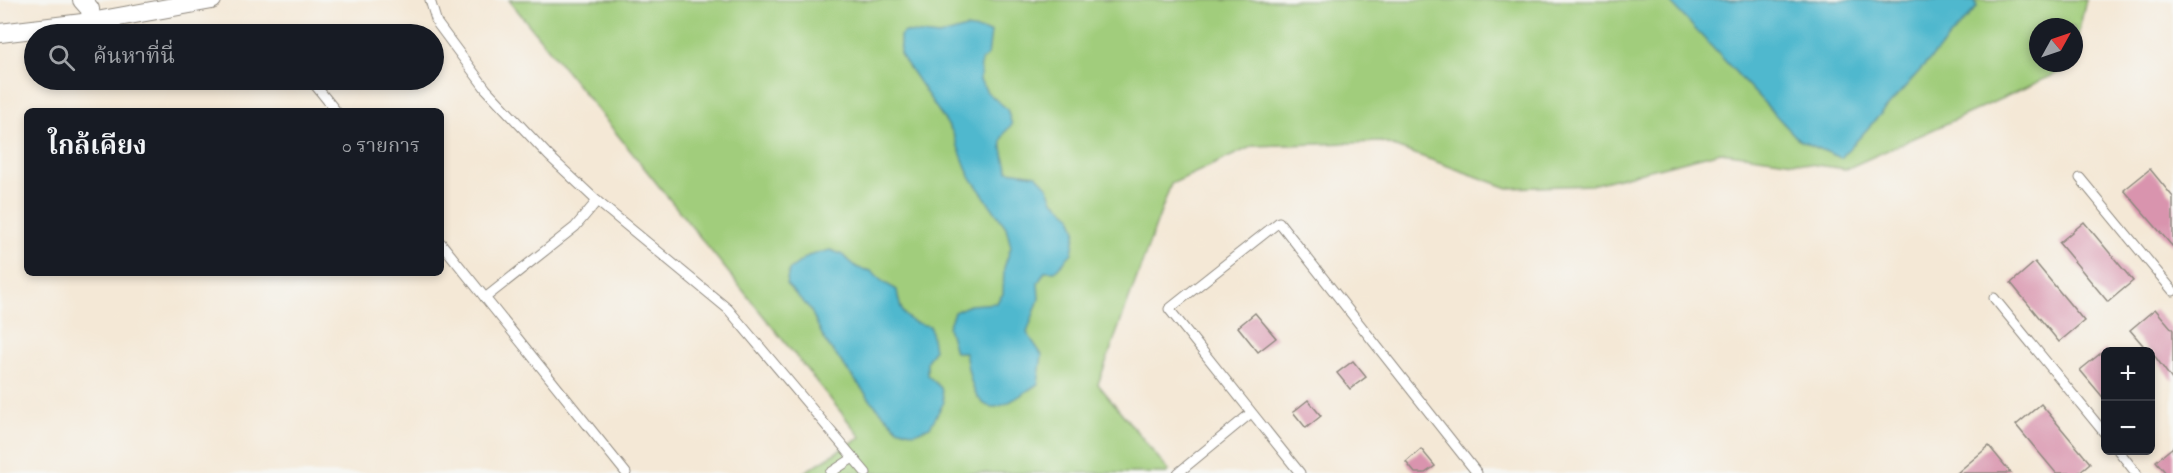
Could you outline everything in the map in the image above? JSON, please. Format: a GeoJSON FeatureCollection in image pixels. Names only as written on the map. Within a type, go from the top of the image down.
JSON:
{"type":"FeatureCollection","features":[{"type":"Feature","properties":{"kind":"street"},"geometry":{"type":"LineString","coordinates":[[82,0],[90,9],[91,22]]}},
{"type":"Feature","properties":{"kind":"street"},"geometry":{"type":"LineString","coordinates":[[74,24],[212,0]]}},
{"type":"Feature","properties":{"kind":"street"},"geometry":{"type":"LineString","coordinates":[[0,33],[24,30]]}},
{"type":"Feature","properties":{"kind":"lane"},"geometry":{"type":"LineString","coordinates":[[430,0],[438,24]]}},
{"type":"Feature","properties":{"kind":"lane"},"geometry":{"type":"LineString","coordinates":[[444,32],[486,89],[549,156],[597,201],[728,309],[866,473]]}},
{"type":"Feature","properties":{"kind":"lane"},"geometry":{"type":"LineString","coordinates":[[319,90],[334,108]]}},
{"type":"Feature","properties":{"kind":"lane"},"geometry":{"type":"LineString","coordinates":[[2080,178],[2173,291]]}},
{"type":"Feature","properties":{"kind":"lane"},"geometry":{"type":"LineString","coordinates":[[485,298],[575,227],[597,201]]}},
{"type":"Feature","properties":{"kind":"lane"},"geometry":{"type":"LineString","coordinates":[[1300,473],[1169,309],[1279,222],[1474,469],[1463,473]]}},
{"type":"Feature","properties":{"kind":"lane"},"geometry":{"type":"LineString","coordinates":[[444,247],[626,473]]}},
{"type":"Feature","properties":{"kind":"lane"},"geometry":{"type":"LineString","coordinates":[[1994,298],[2101,429]]}},
{"type":"Feature","properties":{"kind":"lane"},"geometry":{"type":"LineString","coordinates":[[1178,473],[1251,413]]}},
{"type":"Feature","properties":{"kind":"lane"},"geometry":{"type":"LineString","coordinates":[[2122,455],[2136,473]]}},
{"type":"Feature","properties":{"kind":"lane"},"geometry":{"type":"LineString","coordinates":[[830,473],[853,458]]}},
{"type":"Feature","properties":{"kind":"green space"},"geometry":{"type":"Polygon","coordinates":[[[509,0],[2086,0],[2082,18],[2029,18],[2029,72],[2060,72],[1846,169],[1721,152],[1591,185],[1508,188],[1382,142],[1253,146],[1171,184],[1098,384],[1169,471],[1167,473],[803,473],[861,437],[509,0]]]}},
{"type":"Feature","properties":{"kind":"water"},"geometry":{"type":"Polygon","coordinates":[[[1668,0],[1975,0],[1977,7],[1841,158],[1799,140],[1668,0]]]}},
{"type":"Feature","properties":{"kind":"water"},"geometry":{"type":"Polygon","coordinates":[[[966,28],[991,32],[988,55],[981,61],[980,80],[987,92],[1007,109],[1012,125],[1002,141],[1008,171],[1036,175],[1047,186],[1053,200],[1070,214],[1076,230],[1072,253],[1055,271],[1045,271],[1038,283],[1039,299],[1027,333],[1042,355],[1038,384],[1015,399],[1000,406],[991,407],[978,397],[973,388],[965,352],[955,352],[948,327],[954,312],[970,305],[996,303],[1003,294],[1004,268],[1011,247],[1006,227],[969,175],[952,131],[900,54],[900,36],[904,32],[939,36],[966,28]]]}},
{"type":"Feature","properties":{"kind":"water"},"geometry":{"type":"Polygon","coordinates":[[[830,250],[841,254],[858,268],[871,271],[883,282],[897,290],[905,316],[922,325],[930,326],[934,350],[927,361],[927,375],[941,388],[944,402],[930,427],[914,433],[897,428],[872,402],[825,341],[810,309],[786,284],[789,270],[808,256],[830,250]]]}},
{"type":"Feature","properties":{"kind":"building"},"geometry":{"type":"Polygon","coordinates":[[[2150,169],[2173,197],[2173,247],[2124,190],[2150,169]]]}},
{"type":"Feature","properties":{"kind":"building"},"geometry":{"type":"Polygon","coordinates":[[[2084,222],[2133,281],[2108,302],[2059,243],[2084,222]]]}},
{"type":"Feature","properties":{"kind":"building"},"geometry":{"type":"Polygon","coordinates":[[[2035,262],[2084,321],[2059,342],[2011,283],[2035,262]]]}},
{"type":"Feature","properties":{"kind":"building"},"geometry":{"type":"Polygon","coordinates":[[[2155,309],[2173,330],[2173,381],[2155,356],[2155,347],[2145,347],[2130,330],[2155,309]]]}},
{"type":"Feature","properties":{"kind":"building"},"geometry":{"type":"Polygon","coordinates":[[[1255,313],[1276,338],[1258,352],[1238,327],[1255,313]]]}},
{"type":"Feature","properties":{"kind":"building"},"geometry":{"type":"Polygon","coordinates":[[[2101,353],[2101,395],[2080,370],[2101,353]]]}},
{"type":"Feature","properties":{"kind":"building"},"geometry":{"type":"Polygon","coordinates":[[[1353,361],[1366,377],[1350,389],[1337,373],[1353,361]]]}},
{"type":"Feature","properties":{"kind":"building"},"geometry":{"type":"Polygon","coordinates":[[[1308,400],[1321,416],[1306,428],[1293,412],[1308,400]]]}},
{"type":"Feature","properties":{"kind":"building"},"geometry":{"type":"Polygon","coordinates":[[[2041,404],[2090,463],[2078,473],[2056,473],[2016,425],[2041,404]]]}},
{"type":"Feature","properties":{"kind":"building"},"geometry":{"type":"Polygon","coordinates":[[[1989,446],[2011,473],[1957,473],[1989,446]]]}},
{"type":"Feature","properties":{"kind":"building"},"geometry":{"type":"Polygon","coordinates":[[[2173,447],[2173,473],[2166,473],[2156,461],[2173,447]]]}},
{"type":"Feature","properties":{"kind":"building"},"geometry":{"type":"Polygon","coordinates":[[[1421,449],[1435,466],[1425,473],[1415,473],[1406,462],[1421,449]]]}}]}
